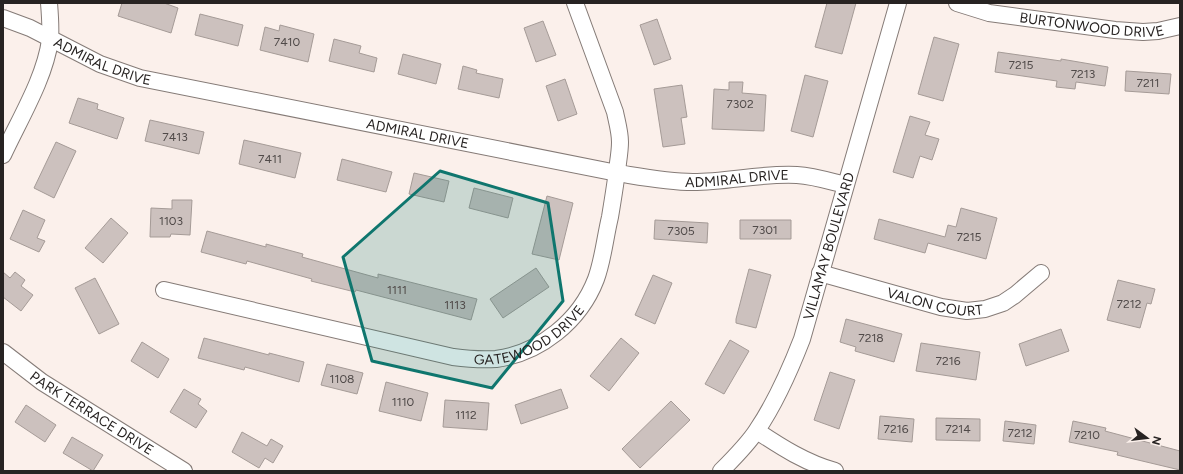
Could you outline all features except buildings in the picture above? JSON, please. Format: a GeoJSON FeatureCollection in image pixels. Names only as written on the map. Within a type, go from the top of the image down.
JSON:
{"type":"FeatureCollection","features":[{"type":"Feature","properties":{"kind":"street"},"geometry":{"type":"LineString","coordinates":[[3,155],[36,85],[47,52],[50,39],[49,3]]}},
{"type":"Feature","properties":{"kind":"street","name":"GATEWOOD DRIVE"},"geometry":{"type":"LineString","coordinates":[[164,290],[453,357],[483,360],[510,356],[534,347],[555,333],[574,316],[588,295],[596,279],[612,203],[620,142],[616,118],[575,3]]}},
{"type":"Feature","properties":{"kind":"street","name":"VILLAMAY BOULEVARD"},"geometry":{"type":"LineString","coordinates":[[721,471],[757,431],[780,391],[793,363],[802,339],[898,3]]}},
{"type":"Feature","properties":{"kind":"street","name":"BURTONWOOD DRIVE"},"geometry":{"type":"LineString","coordinates":[[957,3],[989,13],[1115,30],[1143,32],[1158,31],[1180,26]]}},
{"type":"Feature","properties":{"kind":"street","name":"ADMIRAL DRIVE"},"geometry":{"type":"LineString","coordinates":[[3,18],[30,28],[100,64],[140,78],[617,173],[691,182],[797,175],[845,185]]}},
{"type":"Feature","properties":{"kind":"street","name":"VALON COURT"},"geometry":{"type":"LineString","coordinates":[[820,273],[942,307],[967,311],[985,309],[1003,303],[1041,273]]}},
{"type":"Feature","properties":{"kind":"street","name":"PARK TERRACE DRIVE"},"geometry":{"type":"LineString","coordinates":[[3,352],[42,382],[184,471]]}},
{"type":"Feature","properties":{"kind":"street"},"geometry":{"type":"LineString","coordinates":[[757,431],[804,459],[835,471]]}},
{"type":"Feature","properties":{"kind":"highlighted area"},"geometry":{"type":"Polygon","coordinates":[[[440,171],[548,203],[563,301],[492,388],[372,361],[343,257],[440,171]]]}}]}
